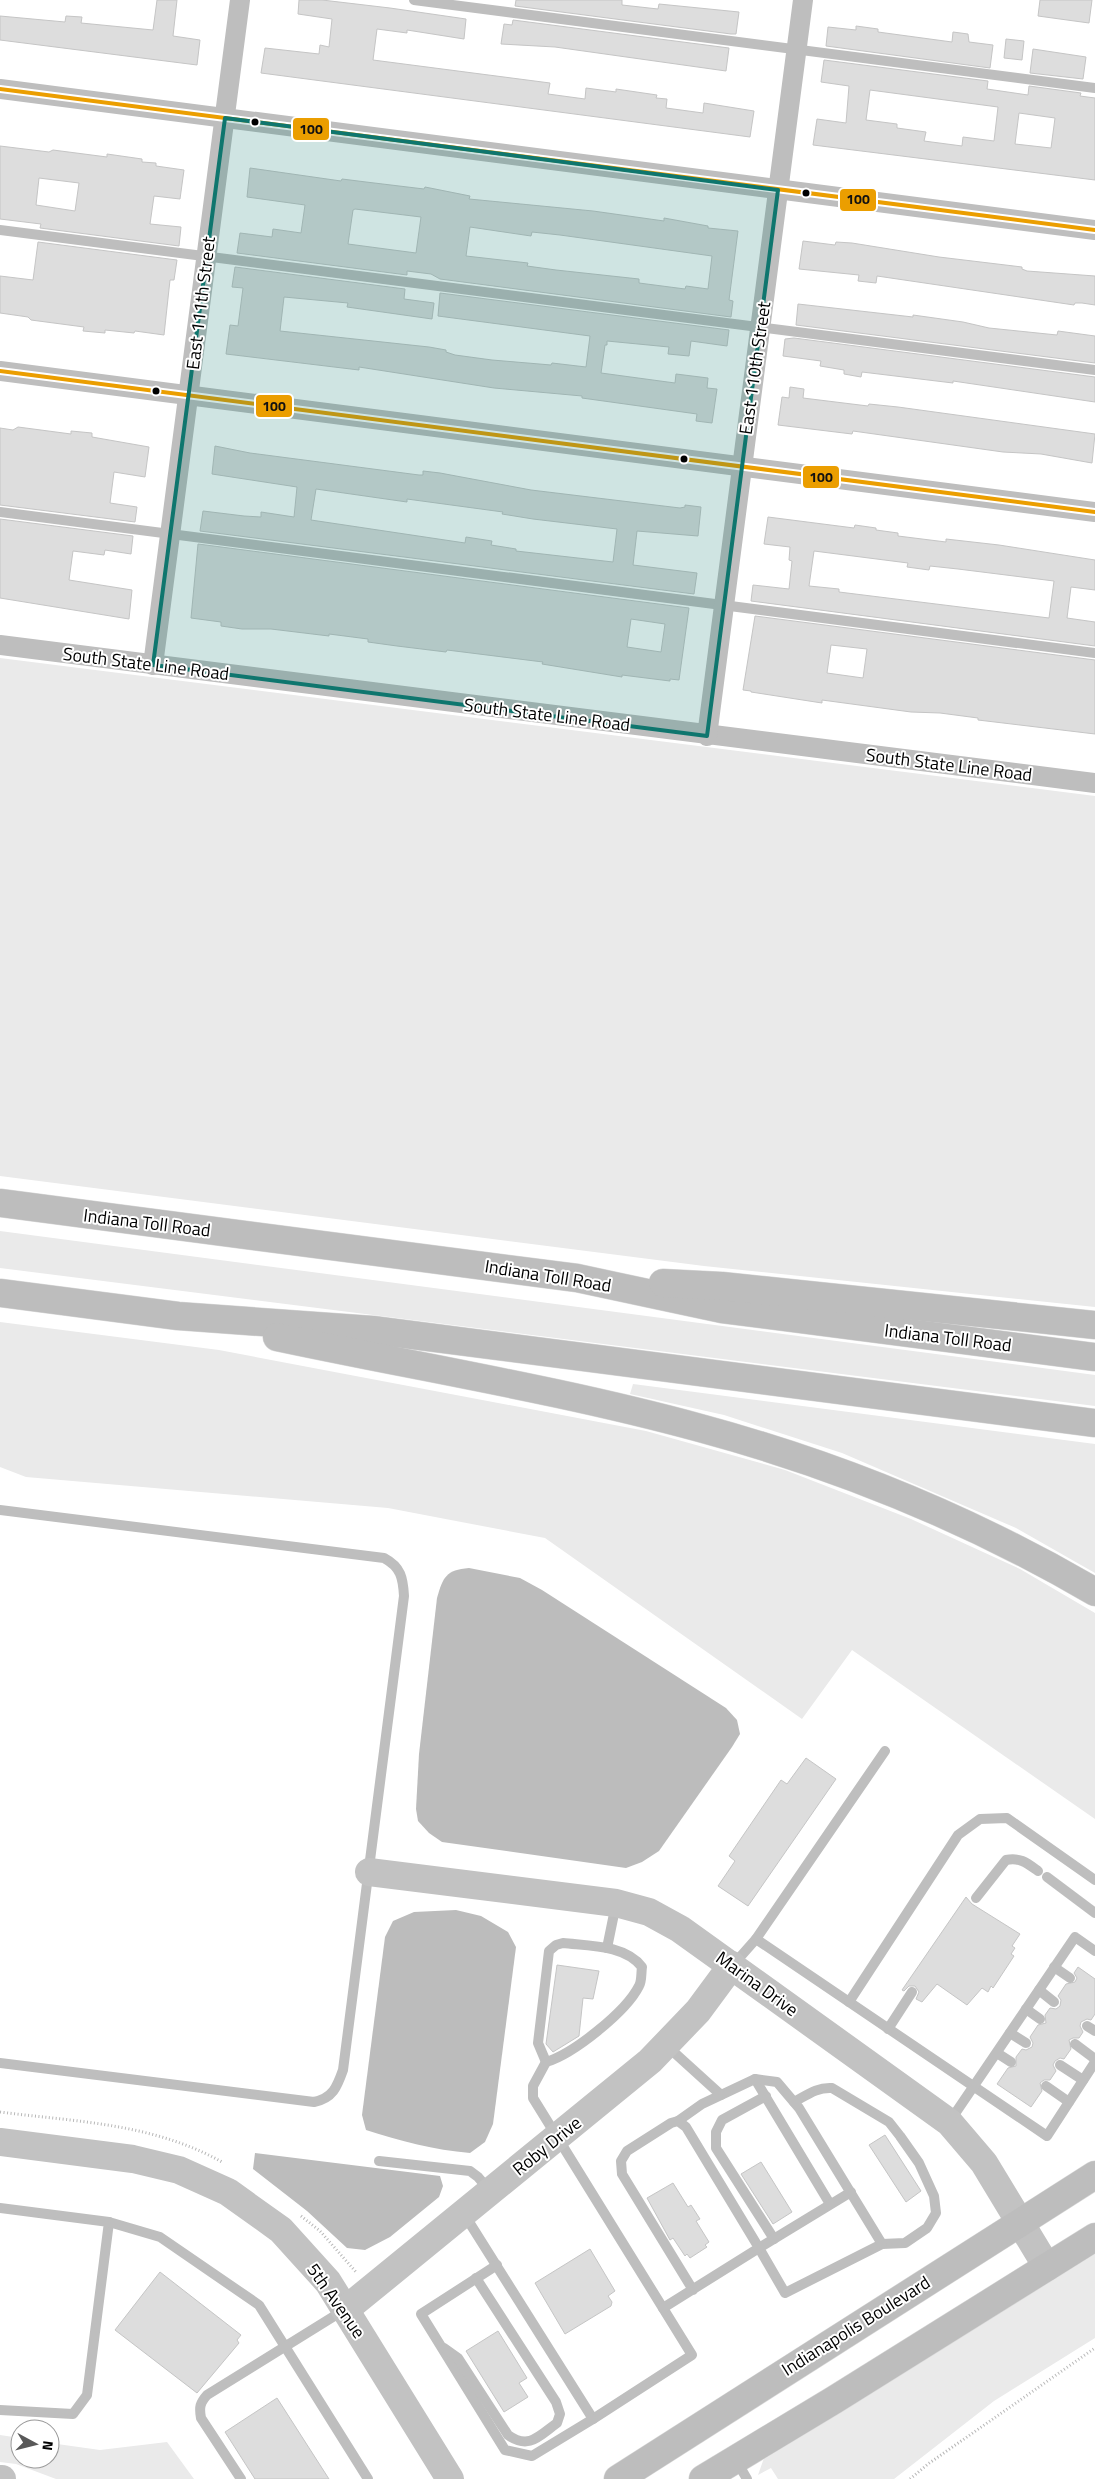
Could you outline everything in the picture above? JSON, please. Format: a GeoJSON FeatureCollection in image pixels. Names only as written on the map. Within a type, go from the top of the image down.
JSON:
{"type":"FeatureCollection","features":[{"type":"Feature","properties":{"kind":"main road","name":"Indiana Toll Road"},"geometry":{"type":"LineString","coordinates":[[0,1204],[577,1278],[722,1309],[1095,1357]]}},
{"type":"Feature","properties":{"kind":"main road"},"geometry":{"type":"LineString","coordinates":[[577,1278],[722,1286],[1095,1325]]}},
{"type":"Feature","properties":{"kind":"main road"},"geometry":{"type":"LineString","coordinates":[[0,1294],[178,1316],[373,1330],[1095,1423]]}},
{"type":"Feature","properties":{"kind":"main road"},"geometry":{"type":"LineString","coordinates":[[178,1316],[571,1397],[701,1428],[824,1466],[950,1518],[1048,1565],[1095,1592]]}},
{"type":"Feature","properties":{"kind":"main road","name":"Indianapolis Boulevard"},"geometry":{"type":"LineString","coordinates":[[618,2479],[1095,2175]]}},
{"type":"Feature","properties":{"kind":"main road"},"geometry":{"type":"LineString","coordinates":[[703,2479],[742,2469],[1095,2237]]}},
{"type":"Feature","properties":{"kind":"street","name":"East 111th Street"},"geometry":{"type":"LineString","coordinates":[[154,665],[240,0]]}},
{"type":"Feature","properties":{"kind":"street","name":"East 110th Street"},"geometry":{"type":"LineString","coordinates":[[707,736],[803,0]]}},
{"type":"Feature","properties":{"kind":"street"},"geometry":{"type":"LineString","coordinates":[[0,89],[1095,230]]}},
{"type":"Feature","properties":{"kind":"street"},"geometry":{"type":"LineString","coordinates":[[0,371],[1095,512]]}},
{"type":"Feature","properties":{"kind":"street","name":"South State Line Road"},"geometry":{"type":"LineString","coordinates":[[0,645],[1095,784]]}},
{"type":"Feature","properties":{"kind":"street","name":"Marina Drive"},"geometry":{"type":"LineString","coordinates":[[369,1872],[616,1904],[649,1912],[665,1920],[732,1965],[949,2122],[984,2163],[1047,2268]]}},
{"type":"Feature","properties":{"kind":"street","name":"Roby Drive"},"geometry":{"type":"LineString","coordinates":[[344,2310],[667,2046],[698,2012],[732,1965]]}},
{"type":"Feature","properties":{"kind":"street","name":"5th Avenue"},"geometry":{"type":"LineString","coordinates":[[0,2142],[134,2159],[179,2170],[228,2192],[281,2230],[328,2282],[450,2479]]}},
{"type":"Feature","properties":{"kind":"lane"},"geometry":{"type":"LineString","coordinates":[[414,0],[1095,88]]}},
{"type":"Feature","properties":{"kind":"lane"},"geometry":{"type":"LineString","coordinates":[[0,230],[208,255],[1095,370]]}},
{"type":"Feature","properties":{"kind":"lane"},"geometry":{"type":"LineString","coordinates":[[0,512],[1095,653]]}},
{"type":"Feature","properties":{"kind":"lane"},"geometry":{"type":"LineString","coordinates":[[0,1510],[384,1558],[394,1563],[400,1571],[404,1596],[343,2070],[333,2094],[324,2100],[314,2102],[0,2063]]}},
{"type":"Feature","properties":{"kind":"lane"},"geometry":{"type":"LineString","coordinates":[[732,1965],[756,1939],[885,1751]]}},
{"type":"Feature","properties":{"kind":"lane"},"geometry":{"type":"LineString","coordinates":[[849,2002],[958,1835],[980,1820],[1006,1818],[1095,1880]]}},
{"type":"Feature","properties":{"kind":"lane"},"geometry":{"type":"LineString","coordinates":[[976,1898],[1006,1860],[1016,1858],[1025,1861],[1095,1913]]}},
{"type":"Feature","properties":{"kind":"lane"},"geometry":{"type":"LineString","coordinates":[[607,1948],[616,1904]]}},
{"type":"Feature","properties":{"kind":"lane"},"geometry":{"type":"LineString","coordinates":[[949,2122],[1075,1937],[1095,1951]]}},
{"type":"Feature","properties":{"kind":"lane"},"geometry":{"type":"LineString","coordinates":[[756,1939],[1047,2136],[1095,2060],[1075,2044]]}},
{"type":"Feature","properties":{"kind":"lane"},"geometry":{"type":"LineString","coordinates":[[497,2265],[421,2314],[505,2450],[532,2456],[692,2355],[533,2098],[533,2086],[546,2062],[559,2058],[623,2010],[641,1985],[642,1967],[634,1956],[607,1948],[564,1943],[556,1945],[549,1951],[538,2042],[546,2062]]}},
{"type":"Feature","properties":{"kind":"lane"},"geometry":{"type":"LineString","coordinates":[[1054,1968],[1070,1978]]}},
{"type":"Feature","properties":{"kind":"lane"},"geometry":{"type":"LineString","coordinates":[[1039,1990],[1054,2002]]}},
{"type":"Feature","properties":{"kind":"lane"},"geometry":{"type":"LineString","coordinates":[[888,2029],[912,1992]]}},
{"type":"Feature","properties":{"kind":"lane"},"geometry":{"type":"LineString","coordinates":[[1026,2009],[1040,2019]]}},
{"type":"Feature","properties":{"kind":"lane"},"geometry":{"type":"LineString","coordinates":[[1010,2033],[1026,2043]]}},
{"type":"Feature","properties":{"kind":"lane"},"geometry":{"type":"LineString","coordinates":[[667,2046],[721,2095]]}},
{"type":"Feature","properties":{"kind":"lane"},"geometry":{"type":"LineString","coordinates":[[997,2053],[1011,2062]]}},
{"type":"Feature","properties":{"kind":"lane"},"geometry":{"type":"LineString","coordinates":[[1060,2065],[1083,2080]]}},
{"type":"Feature","properties":{"kind":"lane"},"geometry":{"type":"LineString","coordinates":[[755,2079],[830,2204]]}},
{"type":"Feature","properties":{"kind":"lane"},"geometry":{"type":"LineString","coordinates":[[693,2290],[622,2174],[621,2161],[627,2151],[671,2123],[678,2121],[702,2104],[755,2079],[777,2082],[794,2102],[882,2244]]}},
{"type":"Feature","properties":{"kind":"lane"},"geometry":{"type":"LineString","coordinates":[[1046,2086],[1070,2102]]}},
{"type":"Feature","properties":{"kind":"lane"},"geometry":{"type":"LineString","coordinates":[[678,2121],[686,2127],[785,2293],[882,2244],[905,2243],[927,2228],[936,2213],[934,2196],[919,2163],[889,2122],[832,2088],[822,2087],[794,2102]]}},
{"type":"Feature","properties":{"kind":"lane"},"geometry":{"type":"LineString","coordinates":[[766,2096],[722,2120],[716,2132],[716,2148],[774,2239]]}},
{"type":"Feature","properties":{"kind":"lane"},"geometry":{"type":"LineString","coordinates":[[379,2161],[470,2171],[478,2177],[490,2192]]}},
{"type":"Feature","properties":{"kind":"lane"},"geometry":{"type":"LineString","coordinates":[[664,2308],[851,2192]]}},
{"type":"Feature","properties":{"kind":"lane"},"geometry":{"type":"LineString","coordinates":[[0,2208],[109,2222],[160,2237],[259,2304],[368,2479]]}},
{"type":"Feature","properties":{"kind":"lane"},"geometry":{"type":"LineString","coordinates":[[463,2213],[593,2419]]}},
{"type":"Feature","properties":{"kind":"lane"},"geometry":{"type":"LineString","coordinates":[[0,2410],[73,2414],[87,2395],[109,2222]]}},
{"type":"Feature","properties":{"kind":"lane"},"geometry":{"type":"LineString","coordinates":[[440,2345],[458,2358],[508,2436],[519,2443],[528,2442],[557,2423],[560,2414],[556,2402],[476,2278]]}},
{"type":"Feature","properties":{"kind":"lane"},"geometry":{"type":"LineString","coordinates":[[241,2479],[201,2418],[199,2409],[201,2402],[207,2395],[344,2310]]}},
{"type":"Feature","properties":{"kind":"path"},"geometry":{"type":"LineString","coordinates":[[910,2479],[928,2464],[1095,2348]]}},
{"type":"Feature","properties":{"kind":"highlighted area"},"geometry":{"type":"Polygon","coordinates":[[[225,118],[778,190],[707,736],[153,665],[225,118]]]}},
{"type":"Feature","properties":{"kind":"shaded area"},"geometry":{"type":"Polygon","coordinates":[[[0,658],[1095,796],[1095,1307],[704,1266],[0,1176],[0,658]]]}},
{"type":"Feature","properties":{"kind":"shaded area"},"geometry":{"type":"Polygon","coordinates":[[[0,1231],[1095,1375],[1095,1406],[0,1268],[0,1231]]]}},
{"type":"Feature","properties":{"kind":"shaded area"},"geometry":{"type":"Polygon","coordinates":[[[0,1322],[219,1350],[646,1431],[785,1470],[911,1519],[1020,1569],[1095,1613],[1095,1819],[852,1650],[802,1719],[545,1538],[388,1508],[26,1477],[0,1467],[0,1322]]]}},
{"type":"Feature","properties":{"kind":"shaded area"},"geometry":{"type":"Polygon","coordinates":[[[633,1384],[1095,1444],[1095,1573],[1016,1528],[842,1453],[724,1415],[630,1394],[633,1384]]]}},
{"type":"Feature","properties":{"kind":"shaded area"},"geometry":{"type":"Polygon","coordinates":[[[469,1568],[520,1578],[542,1590],[726,1708],[737,1720],[740,1734],[732,1747],[659,1851],[642,1862],[626,1868],[442,1842],[429,1833],[418,1821],[416,1809],[419,1754],[437,1598],[441,1585],[450,1573],[469,1568]]]}},
{"type":"Feature","properties":{"kind":"shaded area"},"geometry":{"type":"Polygon","coordinates":[[[456,1910],[481,1916],[508,1932],[516,1947],[493,2124],[485,2142],[470,2153],[443,2150],[366,2130],[362,2115],[385,1937],[393,1921],[414,1912],[456,1910]]]}},
{"type":"Feature","properties":{"kind":"shaded area"},"geometry":{"type":"Polygon","coordinates":[[[255,2153],[440,2176],[443,2186],[439,2197],[390,2237],[365,2250],[347,2248],[307,2211],[253,2169],[255,2153]]]}},
{"type":"Feature","properties":{"kind":"shaded area"},"geometry":{"type":"Polygon","coordinates":[[[1095,2252],[1095,2338],[994,2401],[894,2479],[778,2479],[771,2468],[758,2475],[764,2458],[1095,2252]]]}},
{"type":"Feature","properties":{"kind":"shaded area"},"geometry":{"type":"Polygon","coordinates":[[[0,2435],[10,2436],[10,2463],[0,2462],[0,2435]]]}},
{"type":"Feature","properties":{"kind":"shaded area"},"geometry":{"type":"Polygon","coordinates":[[[167,2442],[194,2479],[56,2479],[29,2469],[60,2469],[60,2444],[100,2450],[167,2442]]]}},
{"type":"Feature","properties":{"kind":"building"},"geometry":{"type":"Polygon","coordinates":[[[157,0],[177,0],[173,36],[200,40],[197,65],[0,40],[0,16],[65,22],[66,16],[82,17],[81,23],[153,30],[157,0]]]}},
{"type":"Feature","properties":{"kind":"building"},"geometry":{"type":"Polygon","coordinates":[[[299,0],[322,0],[466,19],[464,39],[407,30],[407,33],[377,29],[373,60],[550,83],[548,94],[585,99],[586,88],[616,92],[616,89],[657,95],[656,98],[667,99],[666,108],[703,113],[704,103],[754,111],[750,137],[261,73],[265,48],[319,54],[320,45],[329,47],[332,19],[298,14],[299,0]]]}},
{"type":"Feature","properties":{"kind":"building"},"geometry":{"type":"Polygon","coordinates":[[[516,0],[622,0],[622,5],[658,9],[659,4],[739,12],[736,34],[731,34],[515,6],[516,0]]]}},
{"type":"Feature","properties":{"kind":"building"},"geometry":{"type":"Polygon","coordinates":[[[1040,0],[1092,0],[1089,23],[1038,16],[1040,0]]]}},
{"type":"Feature","properties":{"kind":"building"},"geometry":{"type":"Polygon","coordinates":[[[513,20],[729,48],[726,71],[555,47],[501,44],[504,24],[512,25],[513,20]]]}},
{"type":"Feature","properties":{"kind":"building"},"geometry":{"type":"Polygon","coordinates":[[[856,26],[878,29],[878,32],[952,42],[953,32],[968,34],[969,42],[993,45],[990,68],[826,46],[828,27],[856,30],[856,26]]]}},
{"type":"Feature","properties":{"kind":"building"},"geometry":{"type":"Polygon","coordinates":[[[1006,39],[1024,41],[1022,60],[1004,58],[1006,39]]]}},
{"type":"Feature","properties":{"kind":"building"},"geometry":{"type":"Polygon","coordinates":[[[1033,49],[1086,57],[1083,79],[1030,73],[1033,49]]]}},
{"type":"Feature","properties":{"kind":"building"},"geometry":{"type":"Polygon","coordinates":[[[824,60],[988,81],[987,89],[1028,95],[1029,86],[1081,93],[1080,96],[1095,98],[1095,180],[813,145],[817,119],[846,123],[849,86],[821,82],[824,60]],[[870,90],[866,120],[897,124],[897,128],[926,132],[924,141],[962,146],[963,137],[994,141],[998,107],[870,90]],[[1019,113],[1015,144],[1051,148],[1055,118],[1019,113]]]}},
{"type":"Feature","properties":{"kind":"building"},"geometry":{"type":"Polygon","coordinates":[[[0,146],[107,157],[107,154],[142,159],[142,162],[156,163],[156,166],[184,170],[180,199],[154,196],[150,224],[181,227],[179,246],[40,228],[41,224],[0,219],[0,146]],[[39,178],[36,205],[75,211],[79,183],[39,178]]]}},
{"type":"Feature","properties":{"kind":"building"},"geometry":{"type":"Polygon","coordinates":[[[250,168],[341,181],[342,179],[424,189],[425,187],[470,196],[469,199],[593,211],[664,221],[664,218],[708,226],[708,228],[738,231],[729,300],[733,301],[731,317],[440,279],[431,274],[407,271],[407,275],[237,253],[240,233],[272,237],[273,229],[301,233],[305,205],[247,197],[250,168]],[[353,210],[348,244],[416,253],[421,217],[353,210]],[[470,227],[466,256],[528,263],[527,266],[556,270],[639,279],[639,283],[685,289],[686,286],[708,289],[712,256],[560,235],[532,232],[531,236],[470,227]]]}},
{"type":"Feature","properties":{"kind":"building"},"geometry":{"type":"Polygon","coordinates":[[[803,241],[835,245],[836,242],[852,243],[939,257],[1022,267],[1022,269],[1027,271],[1095,276],[1095,305],[1075,303],[1074,305],[877,276],[876,283],[858,281],[859,275],[799,269],[803,241]]]}},
{"type":"Feature","properties":{"kind":"building"},"geometry":{"type":"Polygon","coordinates":[[[38,242],[177,260],[174,280],[170,280],[164,335],[135,331],[134,333],[105,330],[105,333],[83,331],[84,327],[31,320],[28,317],[0,313],[0,276],[33,280],[38,242]]]}},
{"type":"Feature","properties":{"kind":"building"},"geometry":{"type":"Polygon","coordinates":[[[235,267],[405,289],[404,299],[434,303],[432,319],[347,307],[348,303],[284,297],[280,331],[429,347],[446,350],[446,352],[455,355],[492,360],[586,367],[590,336],[438,316],[440,293],[729,330],[727,346],[691,341],[689,356],[668,354],[669,347],[607,341],[607,345],[605,345],[601,373],[675,383],[676,374],[708,378],[707,388],[717,389],[712,423],[696,421],[697,414],[582,398],[582,396],[494,388],[359,367],[359,370],[226,354],[230,325],[238,326],[243,288],[232,287],[235,267]]]}},
{"type":"Feature","properties":{"kind":"building"},"geometry":{"type":"Polygon","coordinates":[[[798,304],[913,317],[913,315],[963,322],[989,328],[1057,335],[1058,331],[1095,336],[1095,363],[796,325],[798,304]]]}},
{"type":"Feature","properties":{"kind":"building"},"geometry":{"type":"Polygon","coordinates":[[[794,338],[1095,377],[1095,402],[953,381],[953,383],[862,372],[861,377],[844,374],[844,370],[820,366],[821,361],[783,356],[785,339],[794,338]]]}},
{"type":"Feature","properties":{"kind":"building"},"geometry":{"type":"Polygon","coordinates":[[[790,387],[804,389],[803,398],[868,406],[869,404],[898,407],[1095,434],[1092,463],[1041,454],[1003,452],[853,431],[852,434],[778,425],[782,397],[789,398],[790,387]]]}},
{"type":"Feature","properties":{"kind":"building"},"geometry":{"type":"Polygon","coordinates":[[[18,427],[71,434],[71,431],[92,433],[92,437],[149,447],[145,477],[114,472],[110,503],[137,507],[135,522],[0,505],[0,428],[13,430],[18,427]]]}},
{"type":"Feature","properties":{"kind":"building"},"geometry":{"type":"Polygon","coordinates":[[[215,446],[250,453],[419,475],[423,475],[423,471],[440,473],[531,490],[680,508],[685,507],[685,505],[701,507],[698,536],[637,531],[633,565],[697,573],[694,594],[200,531],[203,511],[261,517],[261,512],[294,517],[297,487],[212,474],[215,446]],[[316,489],[311,520],[465,543],[466,537],[492,541],[491,545],[516,549],[516,551],[613,562],[617,529],[533,519],[502,514],[503,512],[407,499],[407,502],[316,489]]]}},
{"type":"Feature","properties":{"kind":"building"},"geometry":{"type":"Polygon","coordinates":[[[768,517],[854,528],[855,525],[898,533],[898,536],[946,542],[946,539],[999,545],[1095,560],[1095,590],[1071,587],[1067,618],[1095,622],[1095,646],[751,601],[753,585],[789,589],[792,561],[789,560],[790,547],[764,544],[768,517]],[[814,551],[809,586],[839,589],[839,592],[1049,618],[1054,581],[930,566],[929,570],[907,567],[908,563],[814,551]]]}},
{"type":"Feature","properties":{"kind":"building"},"geometry":{"type":"Polygon","coordinates":[[[0,519],[133,536],[131,554],[105,550],[104,555],[73,551],[69,580],[132,590],[129,619],[0,598],[0,519]]]}},
{"type":"Feature","properties":{"kind":"building"},"geometry":{"type":"Polygon","coordinates":[[[198,544],[689,608],[679,680],[670,679],[670,681],[622,675],[622,677],[542,664],[543,662],[397,646],[368,642],[368,639],[329,634],[329,636],[271,629],[242,629],[221,626],[221,622],[191,618],[198,544]],[[631,619],[627,647],[661,652],[665,624],[631,619]]]}},
{"type":"Feature","properties":{"kind":"building"},"geometry":{"type":"Polygon","coordinates":[[[755,616],[1095,660],[1095,734],[978,720],[978,718],[940,713],[911,712],[822,700],[822,703],[743,690],[755,616]],[[831,645],[827,673],[863,678],[867,649],[831,645]]]}},
{"type":"Feature","properties":{"kind":"building"},"geometry":{"type":"Polygon","coordinates":[[[806,1758],[836,1779],[748,1906],[718,1886],[735,1861],[729,1856],[781,1780],[787,1784],[806,1758]]]}},
{"type":"Feature","properties":{"kind":"building"},"geometry":{"type":"Polygon","coordinates":[[[966,1897],[972,1904],[1020,1934],[1012,1946],[1015,1948],[1011,1954],[1014,1956],[993,1988],[991,1986],[988,1992],[982,1988],[967,2005],[937,1984],[922,2002],[916,1999],[919,1992],[915,1986],[909,1986],[904,1991],[902,1990],[966,1897]]]}},
{"type":"Feature","properties":{"kind":"building"},"geometry":{"type":"Polygon","coordinates":[[[557,1965],[599,1971],[593,1999],[583,1998],[579,2036],[553,2052],[546,2044],[557,1965]]]}},
{"type":"Feature","properties":{"kind":"building"},"geometry":{"type":"Polygon","coordinates":[[[1078,1967],[1095,1979],[1095,2014],[1091,2020],[1087,2019],[1081,2022],[1080,2026],[1083,2032],[1079,2038],[1069,2040],[1071,2049],[1064,2059],[1060,2058],[1055,2061],[1053,2065],[1056,2071],[1050,2080],[1044,2080],[1040,2083],[1042,2091],[1031,2107],[997,2084],[1008,2068],[1016,2066],[1016,2057],[1022,2049],[1026,2050],[1032,2047],[1033,2043],[1030,2037],[1038,2025],[1046,2023],[1045,2015],[1050,2008],[1056,2009],[1060,2006],[1061,2000],[1058,1996],[1066,1984],[1075,1982],[1077,1978],[1074,1973],[1078,1967]]]}},
{"type":"Feature","properties":{"kind":"building"},"geometry":{"type":"Polygon","coordinates":[[[885,2135],[921,2191],[906,2202],[869,2145],[885,2135]]]}},
{"type":"Feature","properties":{"kind":"building"},"geometry":{"type":"Polygon","coordinates":[[[761,2162],[792,2212],[773,2224],[741,2174],[761,2162]]]}},
{"type":"Feature","properties":{"kind":"building"},"geometry":{"type":"Polygon","coordinates":[[[673,2183],[688,2207],[691,2205],[700,2219],[696,2221],[709,2242],[705,2245],[707,2247],[690,2258],[687,2254],[685,2256],[673,2238],[670,2240],[647,2198],[673,2183]]]}},
{"type":"Feature","properties":{"kind":"building"},"geometry":{"type":"Polygon","coordinates":[[[590,2249],[615,2291],[608,2296],[612,2302],[611,2306],[565,2334],[535,2283],[590,2249]]]}},
{"type":"Feature","properties":{"kind":"building"},"geometry":{"type":"Polygon","coordinates":[[[160,2272],[241,2335],[237,2340],[239,2343],[197,2393],[115,2330],[160,2272]]]}},
{"type":"Feature","properties":{"kind":"building"},"geometry":{"type":"Polygon","coordinates":[[[498,2331],[527,2378],[519,2383],[528,2397],[504,2412],[466,2351],[498,2331]]]}},
{"type":"Feature","properties":{"kind":"building"},"geometry":{"type":"Polygon","coordinates":[[[277,2398],[329,2479],[255,2479],[225,2432],[277,2398]]]}},
{"type":"Feature","properties":{"kind":"transit line","name":"100"},"geometry":{"type":"LineString","coordinates":[[0,89],[1095,230]]}},
{"type":"Feature","properties":{"kind":"transit line","name":"100"},"geometry":{"type":"LineString","coordinates":[[0,371],[1095,512]]}}]}
